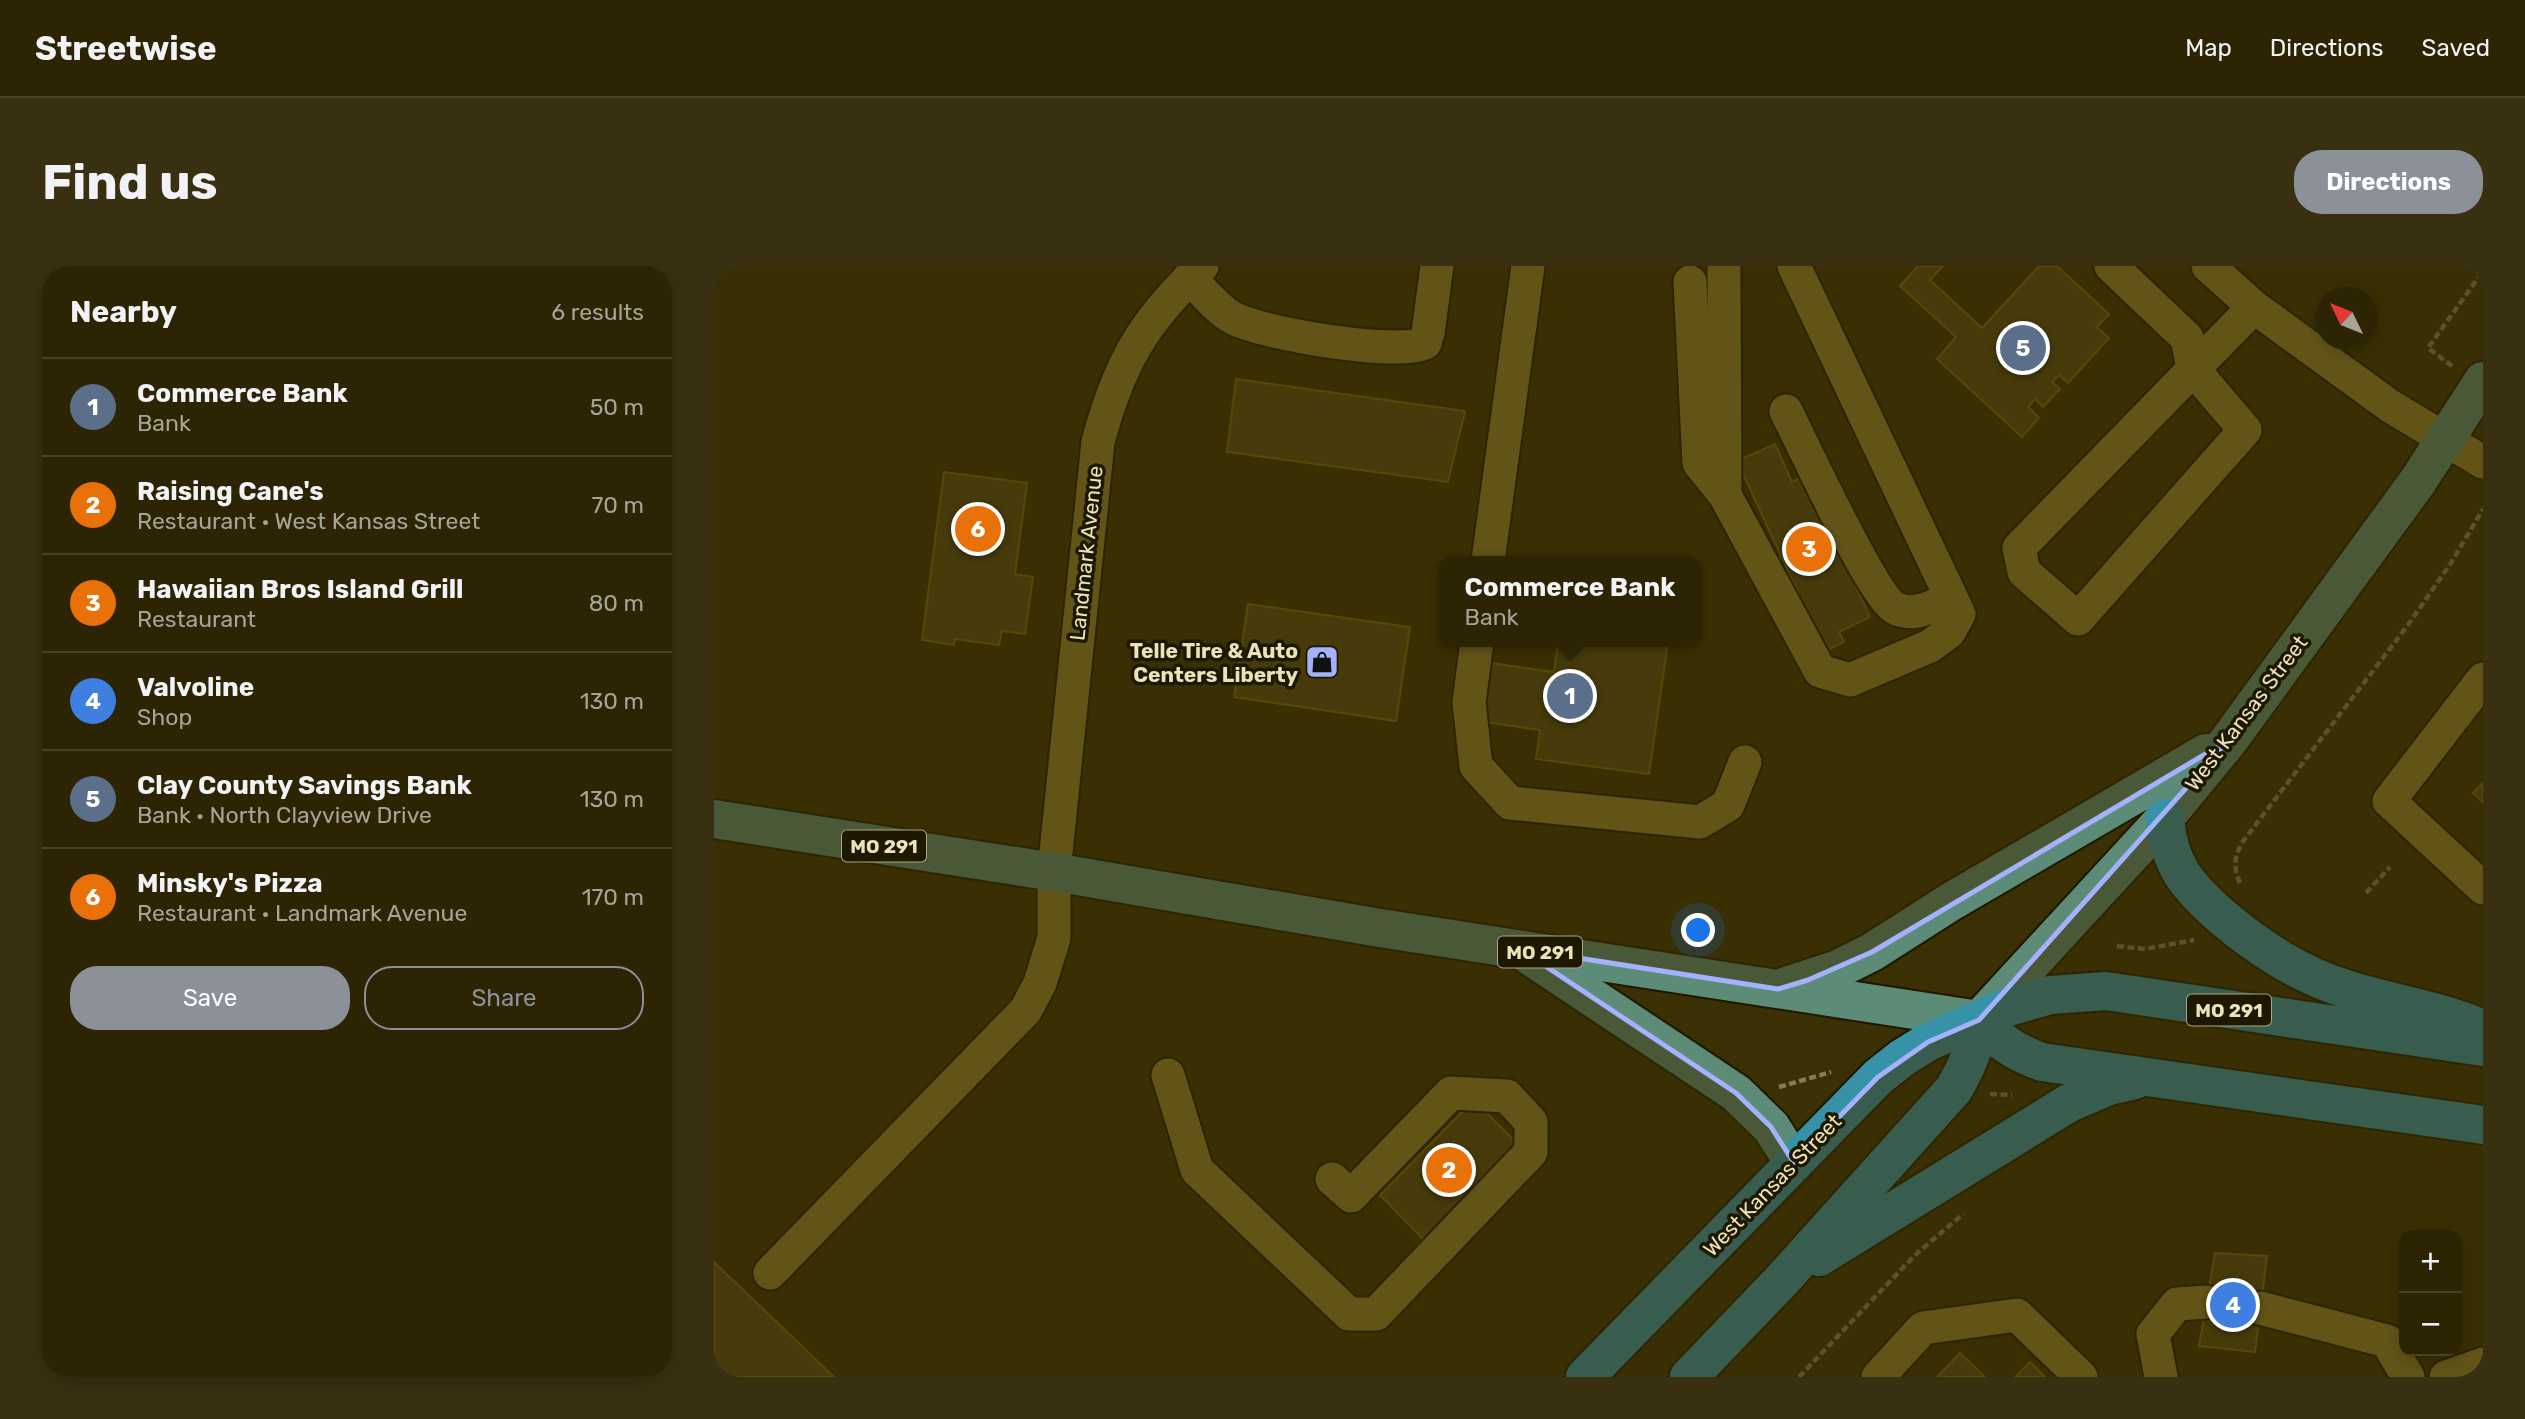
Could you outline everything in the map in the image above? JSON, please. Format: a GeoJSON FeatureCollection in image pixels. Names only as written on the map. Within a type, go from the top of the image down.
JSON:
{"type":"FeatureCollection","features":[{"type":"Feature","properties":{"kind":"highway"},"geometry":{"type":"LineString","coordinates":[[2165,818],[2170,850],[2185,881],[2244,935],[2268,953],[2322,981],[2448,1016],[2483,1029]]}},
{"type":"Feature","properties":{"kind":"highway","name":"MO 291"},"geometry":{"type":"LineString","coordinates":[[1979,1020],[2014,1005],[2050,995],[2106,992],[2483,1047]]}},
{"type":"Feature","properties":{"kind":"highway"},"geometry":{"type":"LineString","coordinates":[[1979,1020],[1993,1036],[2010,1048],[2042,1062],[2483,1125]]}},
{"type":"Feature","properties":{"kind":"highway"},"geometry":{"type":"LineString","coordinates":[[1689,1377],[1782,1280],[1955,1089],[1972,1056],[1979,1020]]}},
{"type":"Feature","properties":{"kind":"highway","name":"West Kansas Street"},"geometry":{"type":"LineString","coordinates":[[1586,1377],[1878,1077],[1902,1058],[1953,1029],[1979,1020]]}},
{"type":"Feature","properties":{"kind":"highway"},"geometry":{"type":"LineString","coordinates":[[1782,1280],[2069,1103],[2109,1086],[2158,1078]]}},
{"type":"Feature","properties":{"kind":"main road","name":"West Kansas Street"},"geometry":{"type":"LineString","coordinates":[[1979,1020],[2165,818],[2229,740],[2418,481],[2483,381]]}},
{"type":"Feature","properties":{"kind":"main road"},"geometry":{"type":"LineString","coordinates":[[1778,989],[1838,969],[1872,952],[1952,901],[2229,740]]}},
{"type":"Feature","properties":{"kind":"main road","name":"MO 291"},"geometry":{"type":"LineString","coordinates":[[714,819],[1054,872],[1380,928],[1979,1020]]}},
{"type":"Feature","properties":{"kind":"main road"},"geometry":{"type":"LineString","coordinates":[[1520,949],[1736,1093],[1771,1127],[1794,1163]]}},
{"type":"Feature","properties":{"kind":"street"},"geometry":{"type":"LineString","coordinates":[[1195,272],[1232,318],[1281,334],[1384,347],[1416,347],[1425,342],[1428,333],[1437,266]]}},
{"type":"Feature","properties":{"kind":"street"},"geometry":{"type":"LineString","coordinates":[[1489,556],[1528,266]]}},
{"type":"Feature","properties":{"kind":"street"},"geometry":{"type":"LineString","coordinates":[[1690,282],[1699,463],[1725,495],[1820,671],[1850,680],[1930,646],[1950,632],[1955,606],[1794,266]]}},
{"type":"Feature","properties":{"kind":"street"},"geometry":{"type":"LineString","coordinates":[[2111,266],[2187,338],[2193,369],[2245,430],[2078,619],[2024,572],[2019,548],[2193,369],[2254,307]]}},
{"type":"Feature","properties":{"kind":"street"},"geometry":{"type":"LineString","coordinates":[[2208,266],[2254,307],[2390,406],[2483,462]]}},
{"type":"Feature","properties":{"kind":"street"},"geometry":{"type":"LineString","coordinates":[[1724,268],[1725,495]]}},
{"type":"Feature","properties":{"kind":"street","name":"Landmark Avenue"},"geometry":{"type":"LineString","coordinates":[[770,1273],[1026,1010],[1040,984],[1054,939],[1054,872],[1098,442],[1109,401],[1125,362],[1145,328],[1172,293],[1195,272]]}},
{"type":"Feature","properties":{"kind":"street"},"geometry":{"type":"LineString","coordinates":[[1786,411],[1884,599],[1896,609],[1918,612],[1955,606]]}},
{"type":"Feature","properties":{"kind":"street"},"geometry":{"type":"LineString","coordinates":[[1476,647],[1469,702],[1476,766],[1510,803],[1700,822],[1728,805],[1745,762]]}},
{"type":"Feature","properties":{"kind":"street"},"geometry":{"type":"LineString","coordinates":[[2483,679],[2389,801],[2483,888]]}},
{"type":"Feature","properties":{"kind":"street"},"geometry":{"type":"LineString","coordinates":[[1168,1075],[1197,1170],[1349,1314],[1376,1314],[1531,1152],[1531,1122],[1507,1096],[1451,1093],[1351,1196],[1332,1179]]}},
{"type":"Feature","properties":{"kind":"street"},"geometry":{"type":"LineString","coordinates":[[2161,1377],[2153,1334],[2192,1303]]}},
{"type":"Feature","properties":{"kind":"street"},"geometry":{"type":"LineString","coordinates":[[2268,1310],[2387,1341],[2408,1377]]}},
{"type":"Feature","properties":{"kind":"street"},"geometry":{"type":"LineString","coordinates":[[1878,1377],[1923,1328],[2017,1315],[2081,1377]]}},
{"type":"Feature","properties":{"kind":"street"},"geometry":{"type":"LineString","coordinates":[[2446,1377],[2483,1364]]}},
{"type":"Feature","properties":{"kind":"path"},"geometry":{"type":"LineString","coordinates":[[2428,348],[2483,271]]}},
{"type":"Feature","properties":{"kind":"path"},"geometry":{"type":"LineString","coordinates":[[2248,892],[2236,876],[2235,857],[2239,848],[2408,625],[2451,563],[2483,509]]}},
{"type":"Feature","properties":{"kind":"path"},"geometry":{"type":"LineString","coordinates":[[2365,894],[2390,867]]}},
{"type":"Feature","properties":{"kind":"path"},"geometry":{"type":"LineString","coordinates":[[2117,946],[2144,949],[2198,939]]}},
{"type":"Feature","properties":{"kind":"path"},"geometry":{"type":"LineString","coordinates":[[1773,1089],[1836,1070]]}},
{"type":"Feature","properties":{"kind":"path"},"geometry":{"type":"LineString","coordinates":[[1983,1093],[2011,1096],[2016,1090]]}},
{"type":"Feature","properties":{"kind":"path"},"geometry":{"type":"LineString","coordinates":[[1799,1377],[1915,1255],[1942,1229],[1967,1211]]}},
{"type":"Feature","properties":{"kind":"highlighted area"},"geometry":{"type":"Polygon","coordinates":[[[2229,740],[1979,1020],[1928,1042],[1878,1077],[1794,1163],[1771,1127],[1736,1093],[1520,949],[1778,989],[1808,980],[1872,952],[2229,740]]]}},
{"type":"Feature","properties":{"kind":"building"},"geometry":{"type":"Polygon","coordinates":[[[1918,266],[1943,266],[1930,280],[1982,328],[2039,266],[2057,266],[2109,314],[2097,327],[2109,338],[2068,383],[2059,375],[2052,382],[2060,389],[2043,407],[2035,399],[2028,407],[2039,418],[2022,437],[1937,359],[1956,337],[1900,286],[1918,266]]]}},
{"type":"Feature","properties":{"kind":"building"},"geometry":{"type":"Polygon","coordinates":[[[1236,379],[1465,411],[1448,482],[1227,452],[1236,379]]]}},
{"type":"Feature","properties":{"kind":"building"},"geometry":{"type":"Polygon","coordinates":[[[1775,444],[1792,482],[1805,476],[1870,617],[1839,632],[1844,642],[1825,651],[1737,461],[1775,444]]]}},
{"type":"Feature","properties":{"kind":"building"},"geometry":{"type":"Polygon","coordinates":[[[944,472],[1027,483],[1015,574],[1033,577],[1025,634],[1002,631],[999,645],[955,639],[954,645],[922,640],[944,472]]]}},
{"type":"Feature","properties":{"kind":"building","name":"Telle Tire & Auto Centers Liberty"},"geometry":{"type":"Polygon","coordinates":[[[1248,604],[1410,627],[1396,721],[1234,697],[1248,604]]]}},
{"type":"Feature","properties":{"kind":"building"},"geometry":{"type":"Polygon","coordinates":[[[1557,647],[1667,647],[1649,774],[1536,759],[1540,730],[1476,721],[1484,662],[1554,672],[1557,647]]]}},
{"type":"Feature","properties":{"kind":"building"},"geometry":{"type":"Polygon","coordinates":[[[2483,783],[2483,802],[2473,793],[2483,783]]]}},
{"type":"Feature","properties":{"kind":"building"},"geometry":{"type":"Polygon","coordinates":[[[1474,1100],[1519,1145],[1425,1241],[1380,1195],[1474,1100]]]}},
{"type":"Feature","properties":{"kind":"building"},"geometry":{"type":"Polygon","coordinates":[[[2215,1253],[2267,1256],[2255,1352],[2199,1346],[2215,1253]]]}},
{"type":"Feature","properties":{"kind":"building"},"geometry":{"type":"Polygon","coordinates":[[[714,1262],[834,1377],[714,1377],[714,1262]]]}},
{"type":"Feature","properties":{"kind":"building"},"geometry":{"type":"Polygon","coordinates":[[[1960,1353],[1985,1377],[1937,1377],[1960,1353]]]}},
{"type":"Feature","properties":{"kind":"building"},"geometry":{"type":"Polygon","coordinates":[[[2030,1362],[2045,1377],[2015,1377],[2030,1362]]]}},
{"type":"Feature","properties":{"kind":"tunnel"},"geometry":{"type":"LineString","coordinates":[[2206,1302],[2260,1308]]}},
{"type":"Feature","properties":{"kind":"place","name":"Clay County Savings Bank"},"geometry":{"type":"Point","coordinates":[2023,348]}},
{"type":"Feature","properties":{"kind":"place","name":"Minsky's Pizza"},"geometry":{"type":"Point","coordinates":[978,529]}},
{"type":"Feature","properties":{"kind":"place","name":"Hawaiian Bros Island Grill"},"geometry":{"type":"Point","coordinates":[1809,549]}},
{"type":"Feature","properties":{"kind":"place","name":"Telle Tire & Auto Centers Liberty"},"geometry":{"type":"Point","coordinates":[1322,662]}},
{"type":"Feature","properties":{"kind":"place","name":"Commerce Bank"},"geometry":{"type":"Point","coordinates":[1570,696]}},
{"type":"Feature","properties":{"kind":"place","name":"Raising Cane's"},"geometry":{"type":"Point","coordinates":[1449,1170]}},
{"type":"Feature","properties":{"kind":"place","name":"Valvoline"},"geometry":{"type":"Point","coordinates":[2233,1305]}}]}
